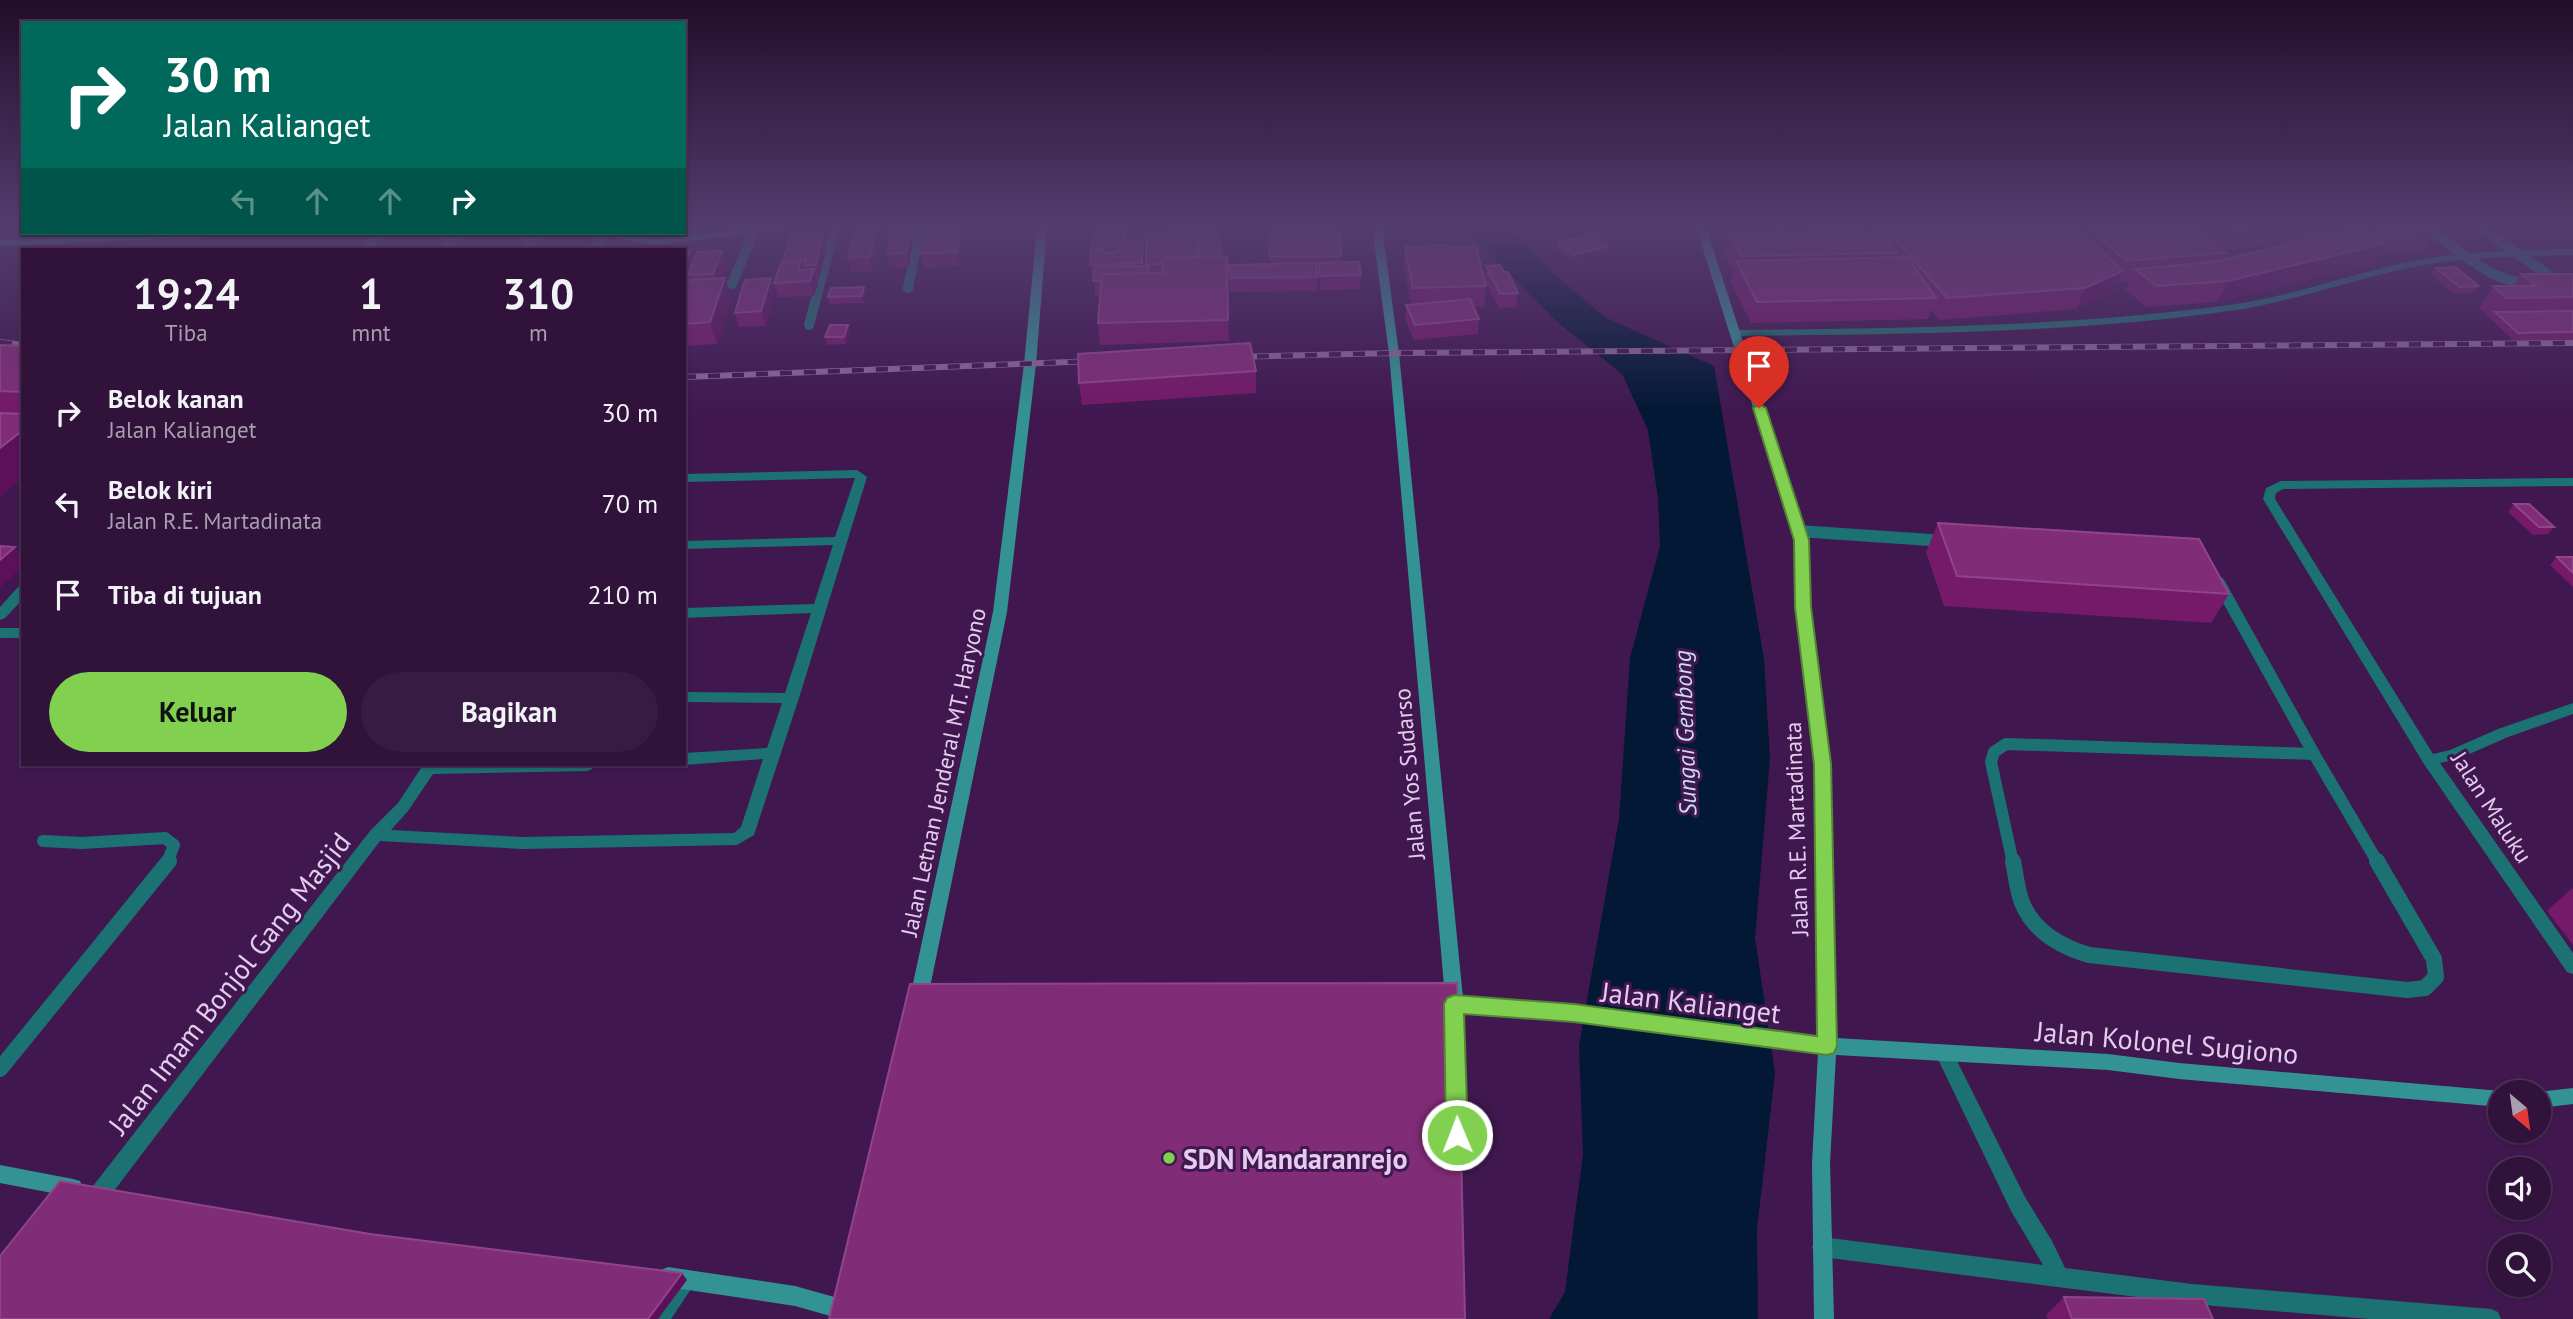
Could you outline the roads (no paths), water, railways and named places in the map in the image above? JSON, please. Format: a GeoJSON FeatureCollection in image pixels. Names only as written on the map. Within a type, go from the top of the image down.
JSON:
{"type":"FeatureCollection","features":[{"type":"Feature","properties":{"kind":"street","name":"Jalan Letnan Jenderal MT. Haryono"},"geometry":{"type":"LineString","coordinates":[[921,1009],[1000,612],[1037,289]]}},
{"type":"Feature","properties":{"kind":"street","name":"Jalan Yos Sudarso"},"geometry":{"type":"LineString","coordinates":[[1385,289],[1395,366],[1454,1011]]}},
{"type":"Feature","properties":{"kind":"street","name":"Jalan R.E. Martadinata"},"geometry":{"type":"LineString","coordinates":[[1721,289],[1801,540],[1803,607],[1823,764],[1827,1046],[1821,1163],[1824,1319]]}},
{"type":"Feature","properties":{"kind":"street"},"geometry":{"type":"LineString","coordinates":[[1736,333],[1986,328],[2177,314],[2233,307],[2310,289]]}},
{"type":"Feature","properties":{"kind":"street"},"geometry":{"type":"LineString","coordinates":[[376,835],[522,843],[737,839],[748,831],[860,475],[686,478]]}},
{"type":"Feature","properties":{"kind":"street"},"geometry":{"type":"LineString","coordinates":[[2429,760],[2269,499],[2270,491],[2281,485],[2573,482]]}},
{"type":"Feature","properties":{"kind":"street"},"geometry":{"type":"LineString","coordinates":[[686,545],[841,541]]}},
{"type":"Feature","properties":{"kind":"street"},"geometry":{"type":"LineString","coordinates":[[0,615],[21,592]]}},
{"type":"Feature","properties":{"kind":"street"},"geometry":{"type":"LineString","coordinates":[[686,613],[819,608]]}},
{"type":"Feature","properties":{"kind":"street"},"geometry":{"type":"LineString","coordinates":[[0,633],[21,633]]}},
{"type":"Feature","properties":{"kind":"street"},"geometry":{"type":"LineString","coordinates":[[686,697],[792,698]]}},
{"type":"Feature","properties":{"kind":"street","name":"Jalan Maluku"},"geometry":{"type":"LineString","coordinates":[[2573,708],[2453,755],[2429,760],[2573,967]]}},
{"type":"Feature","properties":{"kind":"street"},"geometry":{"type":"LineString","coordinates":[[686,759],[774,753]]}},
{"type":"Feature","properties":{"kind":"street","name":"Jalan Imam Bonjol Gang Masjid"},"geometry":{"type":"LineString","coordinates":[[100,1194],[376,835],[403,807],[431,766]]}},
{"type":"Feature","properties":{"kind":"street","name":"Jalan Kalianget"},"geometry":{"type":"LineString","coordinates":[[1426,1004],[1454,1011],[1574,1013],[1827,1046]]}},
{"type":"Feature","properties":{"kind":"street","name":"Jalan Kolonel Sugiono"},"geometry":{"type":"LineString","coordinates":[[1827,1046],[2108,1062],[2179,1071],[2488,1098]]}},
{"type":"Feature","properties":{"kind":"street"},"geometry":{"type":"LineString","coordinates":[[1944,1053],[2018,1204],[2045,1248],[2058,1276]]}},
{"type":"Feature","properties":{"kind":"street"},"geometry":{"type":"LineString","coordinates":[[2552,1098],[2573,1096]]}},
{"type":"Feature","properties":{"kind":"street"},"geometry":{"type":"LineString","coordinates":[[0,1174],[126,1198]]}},
{"type":"Feature","properties":{"kind":"street"},"geometry":{"type":"LineString","coordinates":[[1822,1247],[2192,1294],[2491,1319]]}},
{"type":"Feature","properties":{"kind":"street"},"geometry":{"type":"LineString","coordinates":[[647,1275],[795,1296],[845,1309]]}},
{"type":"Feature","properties":{"kind":"street"},"geometry":{"type":"LineString","coordinates":[[657,1319],[687,1280]]}},
{"type":"Feature","properties":{"kind":"lane"},"geometry":{"type":"LineString","coordinates":[[809,325],[819,289]]}},
{"type":"Feature","properties":{"kind":"lane"},"geometry":{"type":"LineString","coordinates":[[1798,531],[1960,542]]}},
{"type":"Feature","properties":{"kind":"lane"},"geometry":{"type":"LineString","coordinates":[[2211,571],[2434,959],[2436,978],[2425,988],[2407,990],[2089,955],[2055,941],[2039,928],[2023,905],[1991,762],[1994,752],[2006,744],[2314,754]]}},
{"type":"Feature","properties":{"kind":"lane"},"geometry":{"type":"LineString","coordinates":[[0,1069],[171,858],[174,845],[165,838],[82,843],[43,841]]}},
{"type":"Feature","properties":{"kind":"water","name":"Sungai Gembong"},"geometry":{"type":"Polygon","coordinates":[[[1524,289],[1571,289],[1606,318],[1714,366],[1764,659],[1770,758],[1755,938],[1775,1073],[1757,1229],[1758,1319],[1549,1319],[1565,1292],[1583,1154],[1579,1045],[1619,819],[1630,658],[1660,546],[1658,498],[1648,430],[1622,374],[1556,321],[1524,289]]]}},
{"type":"Feature","properties":{"kind":"railway"},"geometry":{"type":"LineString","coordinates":[[0,342],[21,345]]}},
{"type":"Feature","properties":{"kind":"railway"},"geometry":{"type":"LineString","coordinates":[[1233,357],[1394,353],[2573,343]]}},
{"type":"Feature","properties":{"kind":"railway"},"geometry":{"type":"LineString","coordinates":[[686,377],[1096,361]]}},
{"type":"Feature","properties":{"kind":"place","name":"SDN Mandaranrejo"},"geometry":{"type":"Point","coordinates":[1169,1158]}}]}
